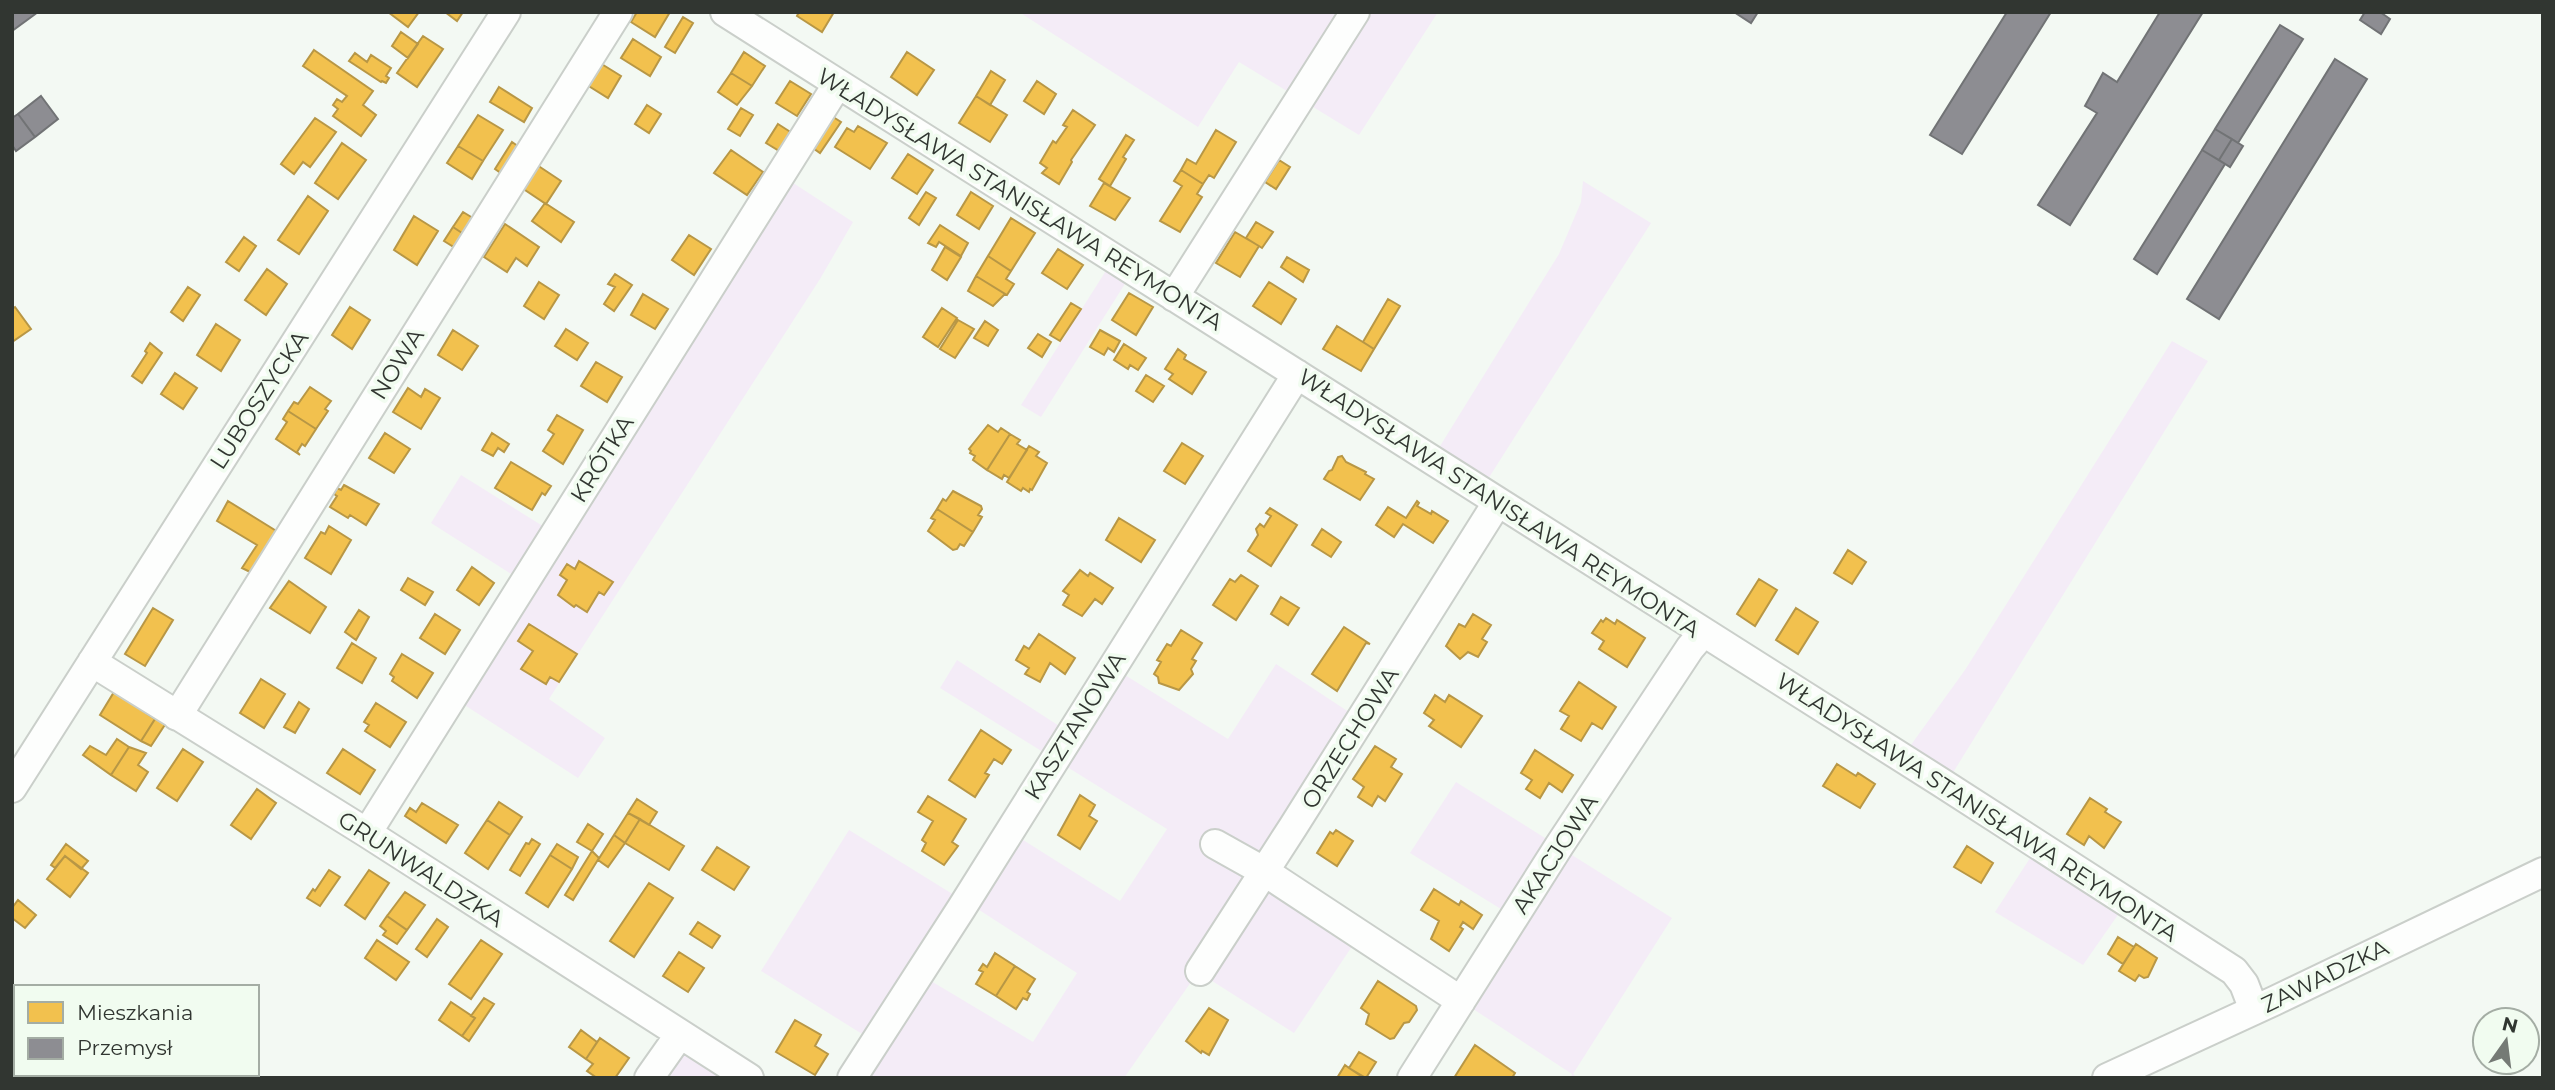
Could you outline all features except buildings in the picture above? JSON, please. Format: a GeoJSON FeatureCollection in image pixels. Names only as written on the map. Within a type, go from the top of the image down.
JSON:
{"type":"FeatureCollection","features":[{"type":"Feature","properties":{"kind":"street","name":"LUBOSZYCKA"},"geometry":{"type":"LineString","coordinates":[[12,788],[506,12]]}},
{"type":"Feature","properties":{"kind":"street","name":"NOWA"},"geometry":{"type":"LineString","coordinates":[[177,716],[618,12]]}},
{"type":"Feature","properties":{"kind":"street","name":"WŁADYSŁAWA STANISŁAWA REYMONTA"},"geometry":{"type":"LineString","coordinates":[[725,12],[2234,971],[2244,984],[2254,1010]]}},
{"type":"Feature","properties":{"kind":"street"},"geometry":{"type":"LineString","coordinates":[[1174,297],[1355,12]]}},
{"type":"Feature","properties":{"kind":"street","name":"KRÓTKA"},"geometry":{"type":"LineString","coordinates":[[367,833],[837,85]]}},
{"type":"Feature","properties":{"kind":"street","name":"KASZTANOWA"},"geometry":{"type":"LineString","coordinates":[[852,1078],[1297,374]]}},
{"type":"Feature","properties":{"kind":"street","name":"ORZECHOWA"},"geometry":{"type":"LineString","coordinates":[[1199,971],[1265,872],[1497,503]]}},
{"type":"Feature","properties":{"kind":"street","name":"AKACJOWA"},"geometry":{"type":"LineString","coordinates":[[1412,1078],[1559,846],[1690,649],[1703,634]]}},
{"type":"Feature","properties":{"kind":"street","name":"GRUNWALDZKA"},"geometry":{"type":"LineString","coordinates":[[92,662],[367,833],[749,1078]]}},
{"type":"Feature","properties":{"kind":"street"},"geometry":{"type":"LineString","coordinates":[[1215,844],[1265,872],[1461,1001]]}},
{"type":"Feature","properties":{"kind":"street","name":"ZAWADZKA"},"geometry":{"type":"LineString","coordinates":[[2107,1078],[2543,872]]}},
{"type":"Feature","properties":{"kind":"street"},"geometry":{"type":"LineString","coordinates":[[649,1078],[680,1034]]}},
{"type":"Feature","properties":{"kind":"shaded area"},"geometry":{"type":"Polygon","coordinates":[[[1019,12],[1438,12],[1359,135],[1239,62],[1198,127],[1019,12]]]}},
{"type":"Feature","properties":{"kind":"shaded area"},"geometry":{"type":"Polygon","coordinates":[[[781,175],[853,222],[820,279],[549,699],[605,738],[578,778],[452,697],[519,579],[431,523],[461,475],[554,533],[781,175]]]}},
{"type":"Feature","properties":{"kind":"shaded area"},"geometry":{"type":"Polygon","coordinates":[[[1583,181],[1651,223],[1488,479],[1432,459],[1559,254],[1581,202],[1583,181]]]}},
{"type":"Feature","properties":{"kind":"shaded area"},"geometry":{"type":"Polygon","coordinates":[[[1114,258],[1133,271],[1041,417],[1021,405],[1114,258]]]}},
{"type":"Feature","properties":{"kind":"shaded area"},"geometry":{"type":"Polygon","coordinates":[[[2172,341],[2208,361],[1949,779],[1908,749],[1965,670],[2172,341]]]}},
{"type":"Feature","properties":{"kind":"shaded area"},"geometry":{"type":"Polygon","coordinates":[[[957,660],[1070,733],[1112,667],[1228,739],[1276,664],[1361,720],[1265,872],[1359,936],[1294,1033],[1198,972],[1124,1078],[852,1078],[875,1042],[761,971],[849,830],[959,898],[926,978],[1033,1042],[1077,973],[973,906],[1009,831],[1120,901],[1167,829],[940,688],[957,660]]]}},
{"type":"Feature","properties":{"kind":"shaded area"},"geometry":{"type":"Polygon","coordinates":[[[1456,782],[1672,918],[1573,1074],[1577,1078],[1571,1078],[1572,1074],[1461,1001],[1514,917],[1410,853],[1456,782]]]}},
{"type":"Feature","properties":{"kind":"shaded area"},"geometry":{"type":"Polygon","coordinates":[[[2034,852],[2122,909],[2083,965],[1995,912],[2034,852]]]}},
{"type":"Feature","properties":{"kind":"shaded area"},"geometry":{"type":"Polygon","coordinates":[[[680,1034],[749,1078],[649,1078],[680,1034]]]}}]}
